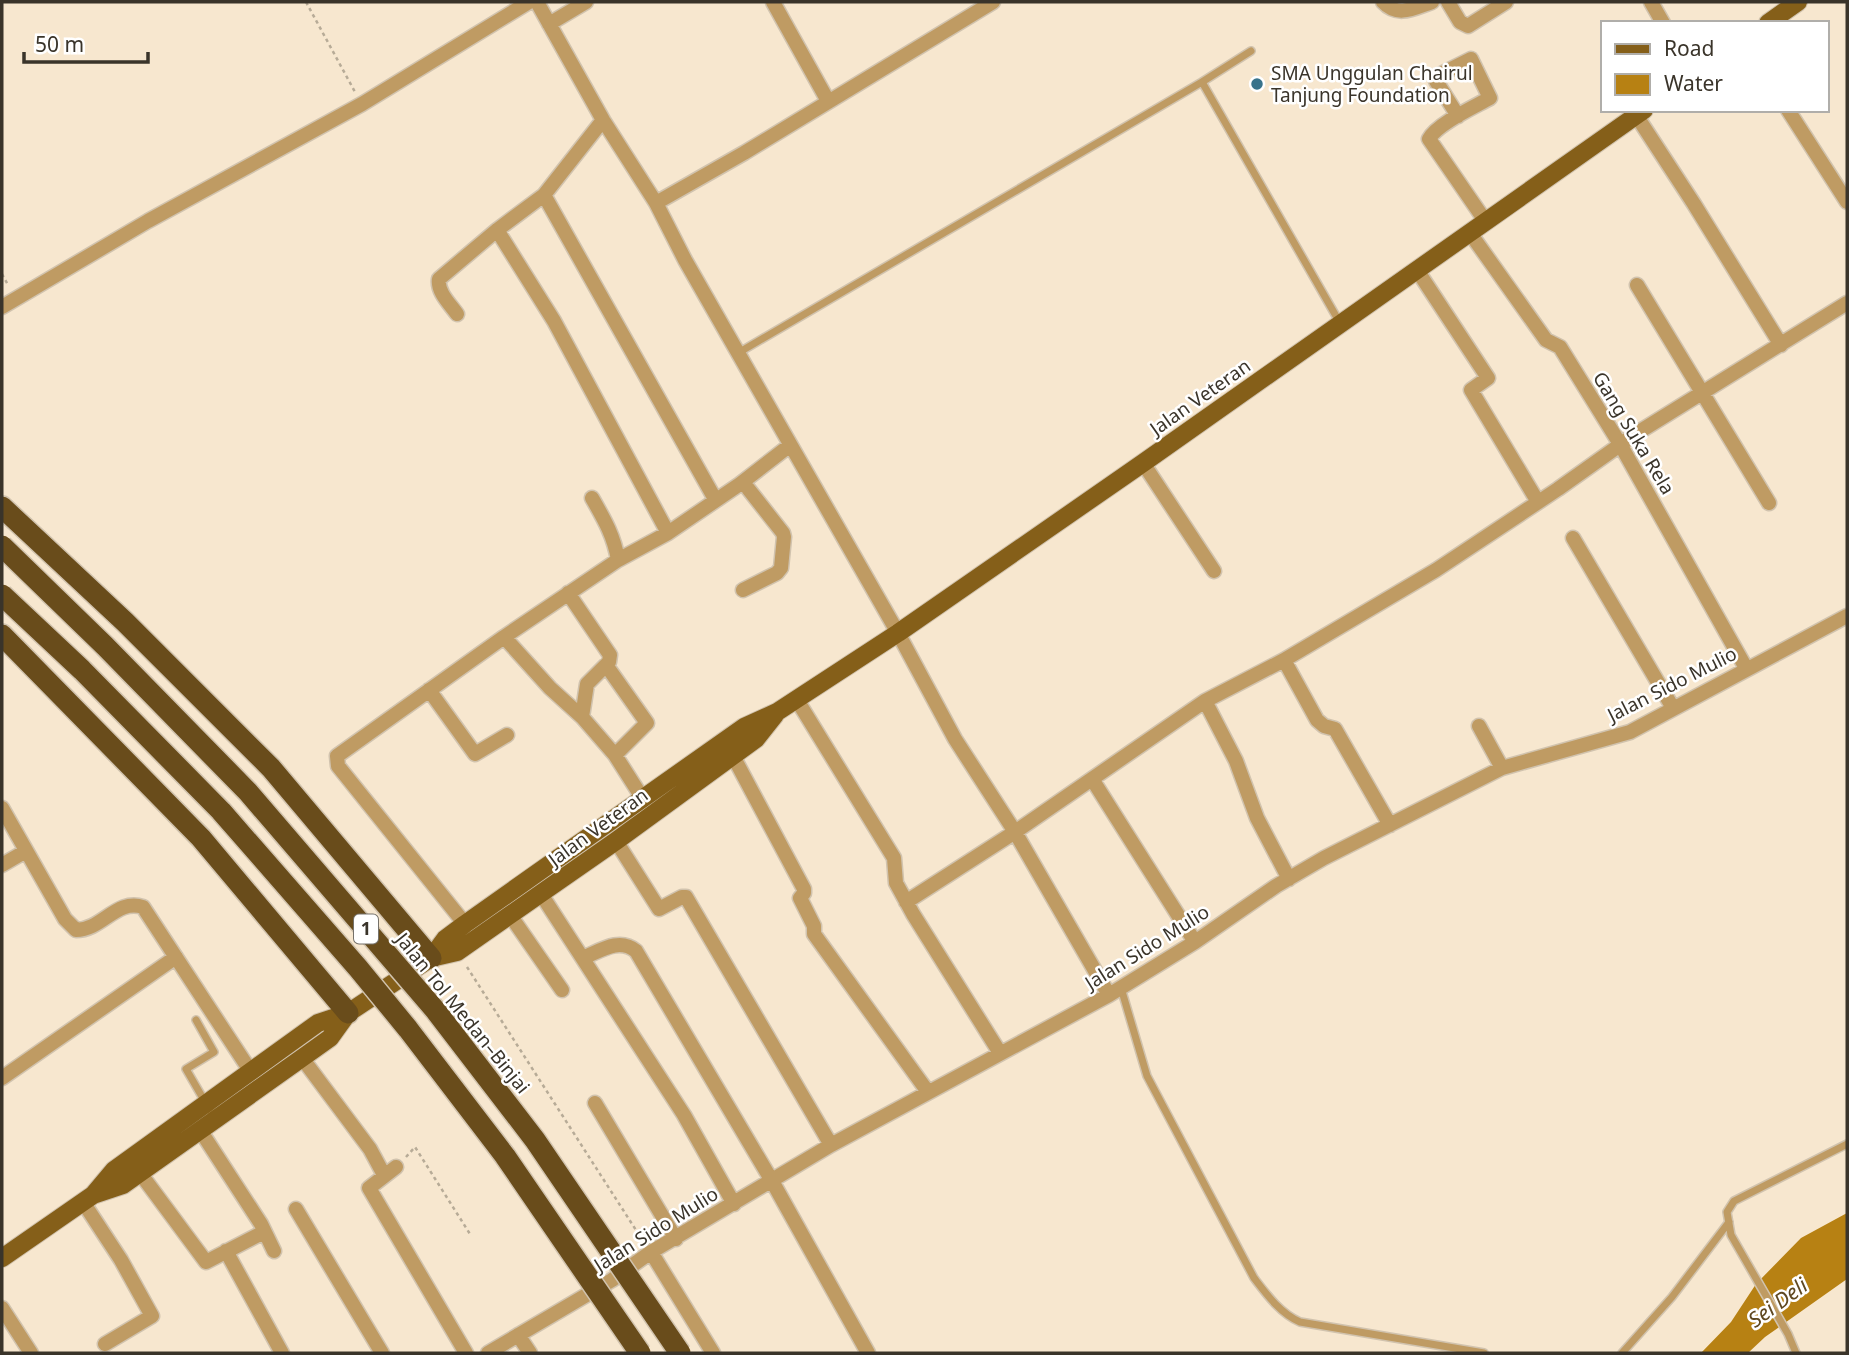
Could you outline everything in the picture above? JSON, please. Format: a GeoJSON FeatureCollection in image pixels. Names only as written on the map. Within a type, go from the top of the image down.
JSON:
{"type":"FeatureCollection","features":[{"type":"Feature","properties":{"kind":"highway"},"geometry":{"type":"LineString","coordinates":[[2,507],[125,622],[271,768],[431,958]]}},
{"type":"Feature","properties":{"kind":"highway","name":"Jalan Tol Medan–Binjai"},"geometry":{"type":"LineString","coordinates":[[2,546],[105,646],[248,792],[385,950],[436,1011],[535,1140],[680,1353]]}},
{"type":"Feature","properties":{"kind":"highway","name":"1"},"geometry":{"type":"LineString","coordinates":[[2,596],[82,670],[221,811],[358,968],[505,1156],[640,1353]]}},
{"type":"Feature","properties":{"kind":"highway"},"geometry":{"type":"LineString","coordinates":[[2,635],[201,838],[348,1013]]}},
{"type":"Feature","properties":{"kind":"main road"},"geometry":{"type":"LineString","coordinates":[[1771,21],[1798,2]]}},
{"type":"Feature","properties":{"kind":"main road","name":"Jalan Veteran"},"geometry":{"type":"LineString","coordinates":[[2,1258],[88,1198],[114,1170],[318,1023],[348,1013],[431,958],[445,939],[465,924],[744,727],[797,700],[898,633],[1640,113]]}},
{"type":"Feature","properties":{"kind":"main road","name":"Jalan Veteran"},"geometry":{"type":"LineString","coordinates":[[431,958],[457,952],[616,841],[756,739],[777,712]]}},
{"type":"Feature","properties":{"kind":"main road","name":"Jalan Veteran"},"geometry":{"type":"LineString","coordinates":[[88,1198],[123,1185],[302,1058],[330,1038],[348,1013]]}},
{"type":"Feature","properties":{"kind":"street"},"geometry":{"type":"LineString","coordinates":[[2,307],[148,220],[362,104],[529,2]]}},
{"type":"Feature","properties":{"kind":"street"},"geometry":{"type":"LineString","coordinates":[[537,2],[603,120],[656,203],[789,446],[898,633],[955,739],[1115,991]]}},
{"type":"Feature","properties":{"kind":"street"},"geometry":{"type":"LineString","coordinates":[[549,24],[586,2]]}},
{"type":"Feature","properties":{"kind":"street"},"geometry":{"type":"LineString","coordinates":[[773,2],[828,101]]}},
{"type":"Feature","properties":{"kind":"street"},"geometry":{"type":"LineString","coordinates":[[656,203],[993,2]]}},
{"type":"Feature","properties":{"kind":"street"},"geometry":{"type":"LineString","coordinates":[[1383,2],[1391,10],[1403,12],[1432,2]]}},
{"type":"Feature","properties":{"kind":"street"},"geometry":{"type":"LineString","coordinates":[[1448,2],[1460,22],[1468,26],[1506,2]]}},
{"type":"Feature","properties":{"kind":"street"},"geometry":{"type":"LineString","coordinates":[[1651,2],[1662,21]]}},
{"type":"Feature","properties":{"kind":"street"},"geometry":{"type":"LineString","coordinates":[[1789,112],[1847,202]]}},
{"type":"Feature","properties":{"kind":"street"},"geometry":{"type":"LineString","coordinates":[[1640,113],[1781,345]]}},
{"type":"Feature","properties":{"kind":"street"},"geometry":{"type":"LineString","coordinates":[[1458,116],[1433,133],[1429,139],[1486,222]]}},
{"type":"Feature","properties":{"kind":"street"},"geometry":{"type":"LineString","coordinates":[[457,314],[441,291],[439,279],[544,195],[603,120]]}},
{"type":"Feature","properties":{"kind":"street"},"geometry":{"type":"LineString","coordinates":[[544,195],[715,499]]}},
{"type":"Feature","properties":{"kind":"street"},"geometry":{"type":"LineString","coordinates":[[497,230],[554,321],[668,533]]}},
{"type":"Feature","properties":{"kind":"street","name":"Gang Suka Rela"},"geometry":{"type":"LineString","coordinates":[[1470,233],[1546,340],[1560,347],[1620,444],[1746,668]]}},
{"type":"Feature","properties":{"kind":"street"},"geometry":{"type":"LineString","coordinates":[[1417,270],[1488,378],[1471,390],[1538,502]]}},
{"type":"Feature","properties":{"kind":"street"},"geometry":{"type":"LineString","coordinates":[[1636,285],[1769,503]]}},
{"type":"Feature","properties":{"kind":"street"},"geometry":{"type":"LineString","coordinates":[[906,902],[1015,832],[1205,701],[1284,660],[1436,570],[1620,444],[1847,303]]}},
{"type":"Feature","properties":{"kind":"street"},"geometry":{"type":"LineString","coordinates":[[465,924],[338,766],[337,756],[568,593],[618,560],[668,533],[740,484],[789,446]]}},
{"type":"Feature","properties":{"kind":"street"},"geometry":{"type":"LineString","coordinates":[[1143,463],[1214,571]]}},
{"type":"Feature","properties":{"kind":"street"},"geometry":{"type":"LineString","coordinates":[[740,484],[747,486],[784,537],[781,568],[777,573],[743,590]]}},
{"type":"Feature","properties":{"kind":"street"},"geometry":{"type":"LineString","coordinates":[[592,498],[615,542],[618,560]]}},
{"type":"Feature","properties":{"kind":"street"},"geometry":{"type":"LineString","coordinates":[[1573,538],[1673,708]]}},
{"type":"Feature","properties":{"kind":"street"},"geometry":{"type":"LineString","coordinates":[[568,593],[610,655],[609,662],[585,689],[582,717]]}},
{"type":"Feature","properties":{"kind":"street","name":"Jalan Sido Mulio"},"geometry":{"type":"LineString","coordinates":[[488,1353],[831,1145],[1115,991],[1324,858],[1502,768],[1630,732],[1847,616]]}},
{"type":"Feature","properties":{"kind":"street"},"geometry":{"type":"LineString","coordinates":[[504,637],[615,755],[643,799]]}},
{"type":"Feature","properties":{"kind":"street"},"geometry":{"type":"LineString","coordinates":[[1284,660],[1317,720],[1324,726],[1335,729],[1390,825]]}},
{"type":"Feature","properties":{"kind":"street"},"geometry":{"type":"LineString","coordinates":[[606,665],[647,723],[615,755]]}},
{"type":"Feature","properties":{"kind":"street"},"geometry":{"type":"LineString","coordinates":[[429,690],[475,754],[507,735]]}},
{"type":"Feature","properties":{"kind":"street"},"geometry":{"type":"LineString","coordinates":[[797,700],[894,858],[896,883],[906,902],[1000,1053]]}},
{"type":"Feature","properties":{"kind":"street"},"geometry":{"type":"LineString","coordinates":[[1205,701],[1236,761],[1257,818],[1289,878]]}},
{"type":"Feature","properties":{"kind":"street"},"geometry":{"type":"LineString","coordinates":[[1479,726],[1502,768]]}},
{"type":"Feature","properties":{"kind":"street"},"geometry":{"type":"LineString","coordinates":[[733,756],[804,889],[800,898],[814,926],[814,934],[928,1092]]}},
{"type":"Feature","properties":{"kind":"street"},"geometry":{"type":"LineString","coordinates":[[1092,779],[1195,942]]}},
{"type":"Feature","properties":{"kind":"street"},"geometry":{"type":"LineString","coordinates":[[2,808],[65,919],[76,930],[90,927],[125,905],[143,906],[251,1072]]}},
{"type":"Feature","properties":{"kind":"street"},"geometry":{"type":"LineString","coordinates":[[616,841],[657,907],[661,909],[686,897],[831,1145]]}},
{"type":"Feature","properties":{"kind":"street"},"geometry":{"type":"LineString","coordinates":[[2,865],[26,851]]}},
{"type":"Feature","properties":{"kind":"street"},"geometry":{"type":"LineString","coordinates":[[541,894],[684,1115],[734,1204]]}},
{"type":"Feature","properties":{"kind":"street"},"geometry":{"type":"LineString","coordinates":[[510,915],[562,990]]}},
{"type":"Feature","properties":{"kind":"street"},"geometry":{"type":"LineString","coordinates":[[583,958],[619,943],[629,945],[636,951],[772,1181],[868,1353]]}},
{"type":"Feature","properties":{"kind":"street"},"geometry":{"type":"LineString","coordinates":[[2,1078],[176,957]]}},
{"type":"Feature","properties":{"kind":"street"},"geometry":{"type":"LineString","coordinates":[[302,1058],[390,1171],[369,1188],[466,1353]]}},
{"type":"Feature","properties":{"kind":"street"},"geometry":{"type":"LineString","coordinates":[[595,1104],[676,1239]]}},
{"type":"Feature","properties":{"kind":"street"},"geometry":{"type":"LineString","coordinates":[[200,1130],[274,1251]]}},
{"type":"Feature","properties":{"kind":"street"},"geometry":{"type":"LineString","coordinates":[[140,1173],[205,1262],[264,1231]]}},
{"type":"Feature","properties":{"kind":"street"},"geometry":{"type":"LineString","coordinates":[[88,1198],[152,1316],[105,1344]]}},
{"type":"Feature","properties":{"kind":"street"},"geometry":{"type":"LineString","coordinates":[[296,1209],[382,1353]]}},
{"type":"Feature","properties":{"kind":"street"},"geometry":{"type":"LineString","coordinates":[[226,1251],[282,1353]]}},
{"type":"Feature","properties":{"kind":"street"},"geometry":{"type":"LineString","coordinates":[[651,1252],[713,1353]]}},
{"type":"Feature","properties":{"kind":"street"},"geometry":{"type":"LineString","coordinates":[[2,1308],[31,1353]]}},
{"type":"Feature","properties":{"kind":"street"},"geometry":{"type":"LineString","coordinates":[[518,1335],[530,1353]]}},
{"type":"Feature","properties":{"kind":"lane"},"geometry":{"type":"LineString","coordinates":[[738,354],[1251,51]]}},
{"type":"Feature","properties":{"kind":"lane"},"geometry":{"type":"LineString","coordinates":[[1202,82],[1341,324]]}},
{"type":"Feature","properties":{"kind":"lane"},"geometry":{"type":"LineString","coordinates":[[1115,991],[1147,1076],[1254,1278],[1271,1300],[1289,1317],[1300,1322],[1484,1353]]}},
{"type":"Feature","properties":{"kind":"lane"},"geometry":{"type":"LineString","coordinates":[[196,1020],[214,1052],[186,1069],[215,1119]]}},
{"type":"Feature","properties":{"kind":"lane"},"geometry":{"type":"LineString","coordinates":[[1796,1353],[1788,1334],[1731,1235],[1727,1212],[1734,1201],[1847,1144]]}},
{"type":"Feature","properties":{"kind":"lane"},"geometry":{"type":"LineString","coordinates":[[1622,1353],[1672,1297],[1729,1222]]}},
{"type":"Feature","properties":{"kind":"path"},"geometry":{"type":"LineString","coordinates":[[306,2],[362,104]]}},
{"type":"Feature","properties":{"kind":"path"},"geometry":{"type":"LineString","coordinates":[[457,952],[651,1252]]}},
{"type":"Feature","properties":{"kind":"path"},"geometry":{"type":"LineString","coordinates":[[390,1171],[415,1147],[470,1234]]}},
{"type":"Feature","properties":{"kind":"water","name":"Sei Deli"},"geometry":{"type":"Polygon","coordinates":[[[1847,1213],[1847,1279],[1765,1337],[1748,1353],[1701,1353],[1731,1322],[1756,1284],[1801,1238],[1847,1213]]]}},
{"type":"Feature","properties":{"kind":"place","name":"SMA Unggulan Chairul Tanjung Foundation"},"geometry":{"type":"Point","coordinates":[1257,84]}}]}
